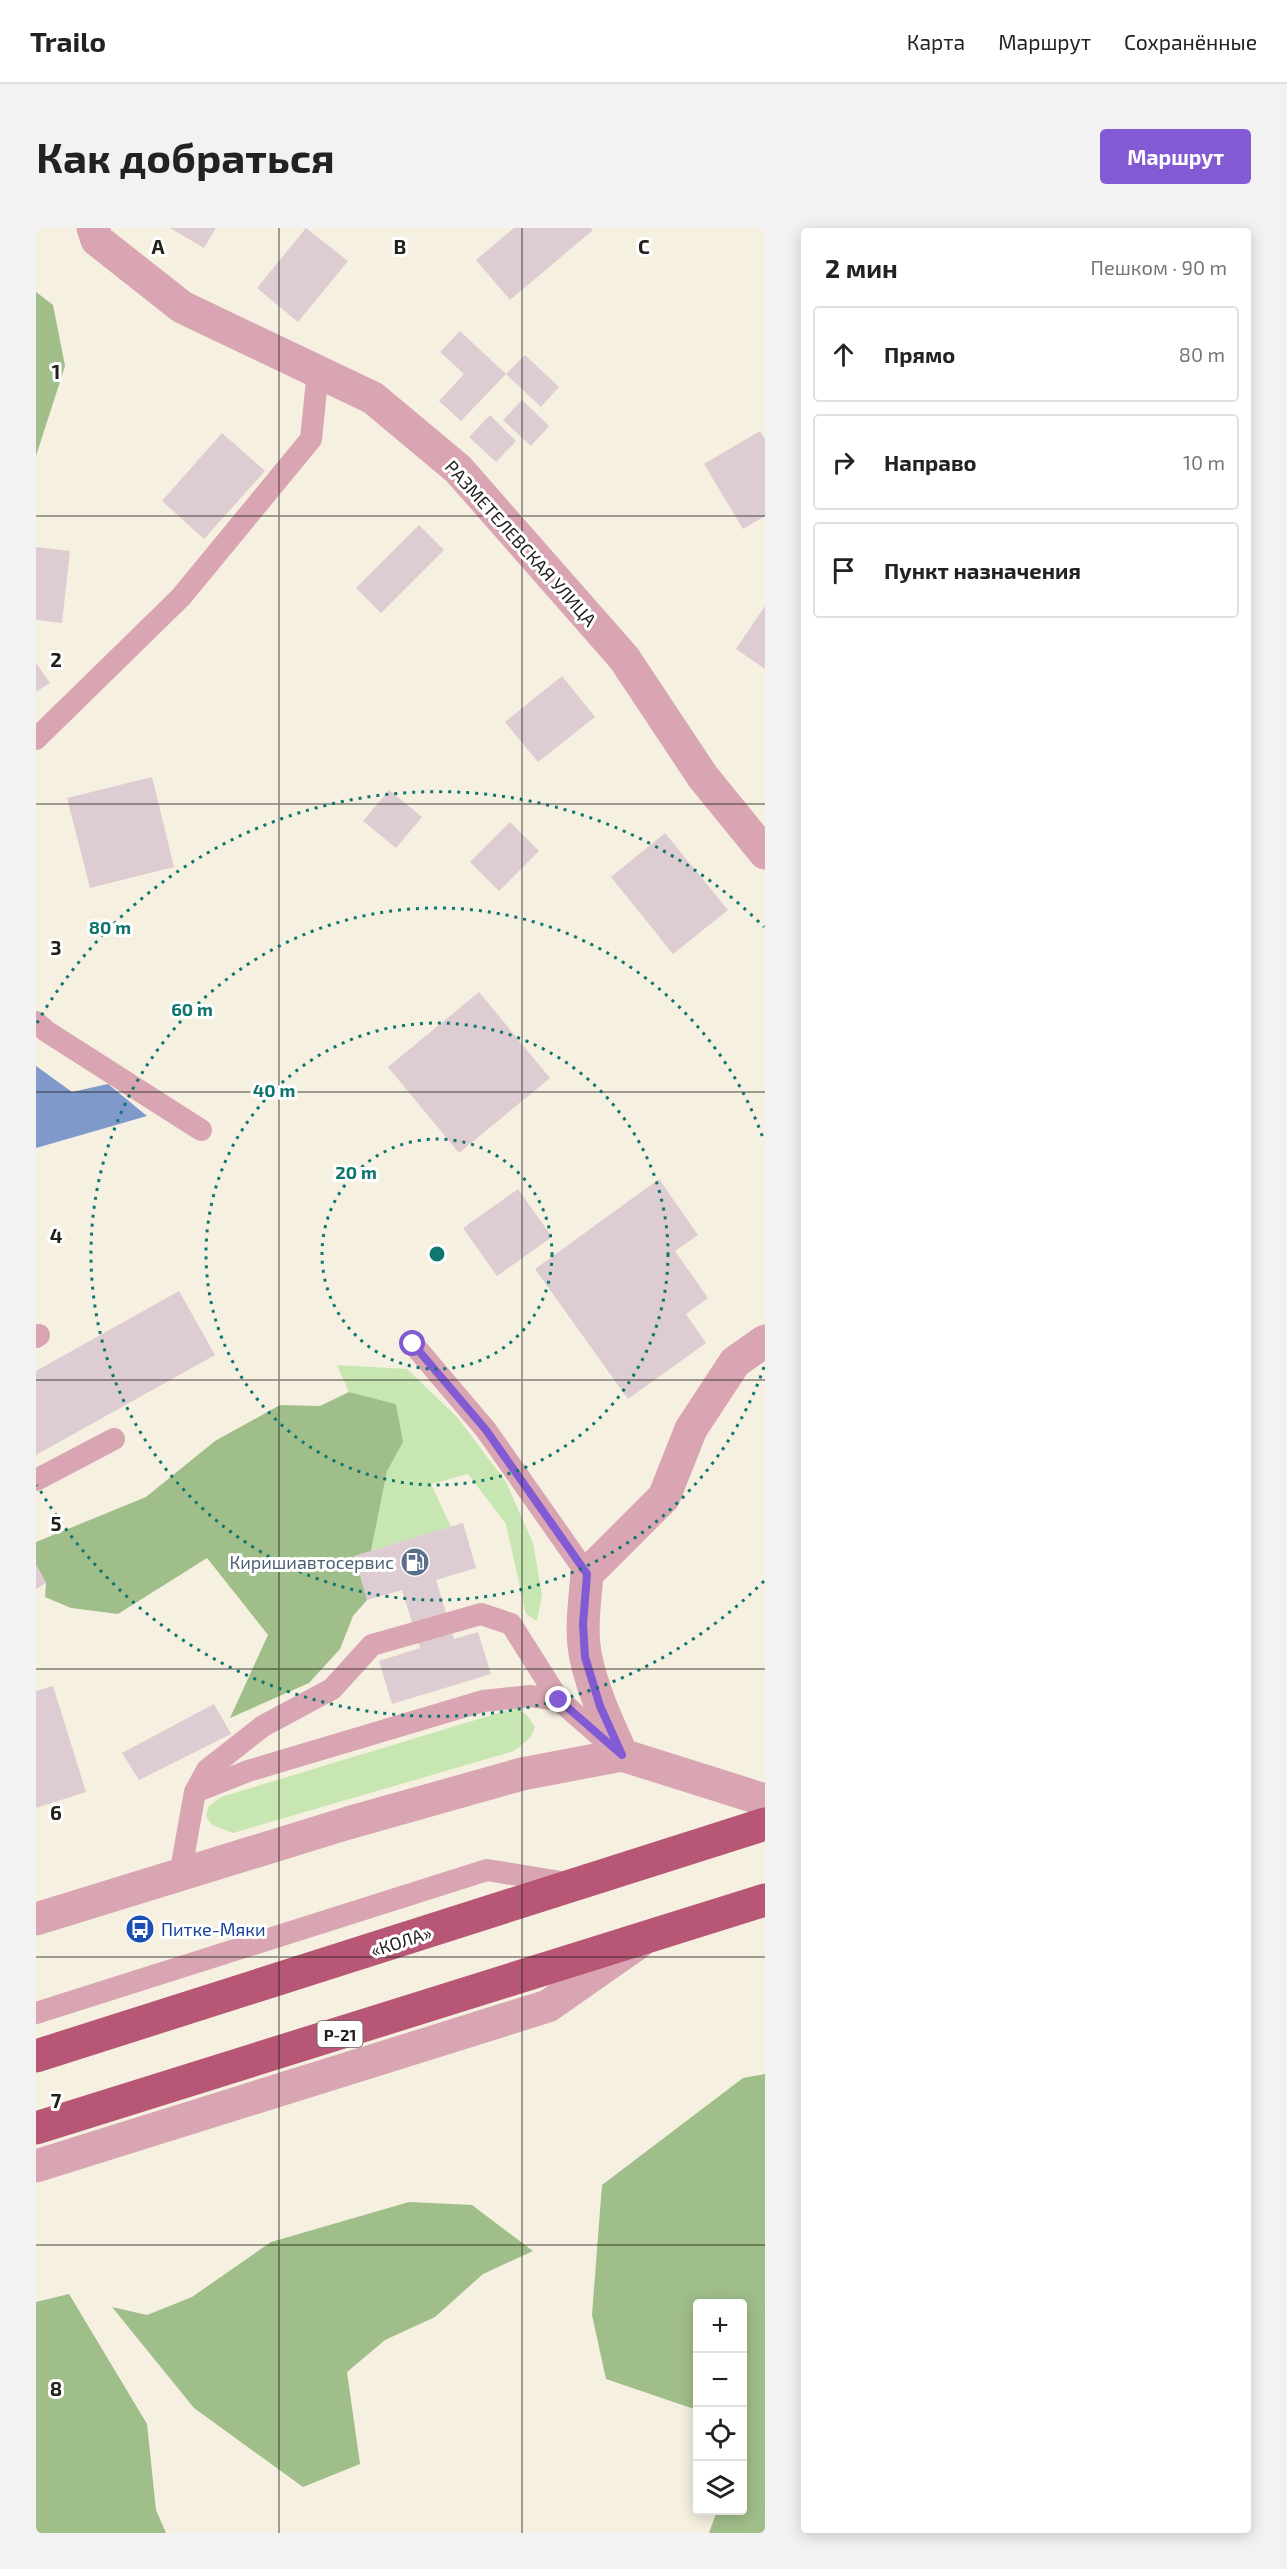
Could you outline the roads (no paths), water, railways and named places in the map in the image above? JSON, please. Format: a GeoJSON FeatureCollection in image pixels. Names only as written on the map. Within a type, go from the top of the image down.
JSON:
{"type":"FeatureCollection","features":[{"type":"Feature","properties":{"kind":"highway","name":"«КОЛА»"},"geometry":{"type":"LineString","coordinates":[[36,2056],[765,1824]]}},
{"type":"Feature","properties":{"kind":"highway","name":"Р-21"},"geometry":{"type":"LineString","coordinates":[[36,2128],[765,1900]]}},
{"type":"Feature","properties":{"kind":"street","name":"РАЗМЕТЕЛЕВСКАЯ УЛИЦА"},"geometry":{"type":"LineString","coordinates":[[93,228],[97,240],[182,307],[373,398],[458,469],[624,658],[703,777],[765,853]]}},
{"type":"Feature","properties":{"kind":"street"},"geometry":{"type":"LineString","coordinates":[[622,1755],[600,1706],[585,1657],[583,1624],[587,1574],[664,1497],[691,1430],[735,1362],[765,1341]]}},
{"type":"Feature","properties":{"kind":"street"},"geometry":{"type":"LineString","coordinates":[[36,1919],[522,1774],[622,1755],[765,1800]]}},
{"type":"Feature","properties":{"kind":"street"},"geometry":{"type":"LineString","coordinates":[[36,2166],[548,2006],[643,1939]]}},
{"type":"Feature","properties":{"kind":"lane"},"geometry":{"type":"LineString","coordinates":[[36,739],[181,597],[311,439],[318,371]]}},
{"type":"Feature","properties":{"kind":"lane"},"geometry":{"type":"LineString","coordinates":[[36,1022],[46,1031],[201,1130]]}},
{"type":"Feature","properties":{"kind":"lane"},"geometry":{"type":"LineString","coordinates":[[413,1344],[486,1430],[587,1574]]}},
{"type":"Feature","properties":{"kind":"lane"},"geometry":{"type":"LineString","coordinates":[[36,1480],[114,1439]]}},
{"type":"Feature","properties":{"kind":"lane"},"geometry":{"type":"LineString","coordinates":[[180,1875],[195,1792],[207,1770],[263,1726],[332,1689],[372,1645],[481,1614],[511,1624],[559,1700],[622,1755]]}},
{"type":"Feature","properties":{"kind":"lane"},"geometry":{"type":"LineString","coordinates":[[195,1792],[248,1771],[483,1701],[530,1696],[559,1700]]}},
{"type":"Feature","properties":{"kind":"lane"},"geometry":{"type":"LineString","coordinates":[[36,2013],[487,1870],[578,1885]]}},
{"type":"Feature","properties":{"kind":"water"},"geometry":{"type":"Polygon","coordinates":[[[36,1066],[72,1092],[108,1084],[147,1116],[36,1148],[36,1066]]]}},
{"type":"Feature","properties":{"kind":"place","name":"Киришиавтосервис"},"geometry":{"type":"Point","coordinates":[415,1562]}},
{"type":"Feature","properties":{"kind":"place","name":"Питке-Мяки"},"geometry":{"type":"Point","coordinates":[140,1929]}}]}
